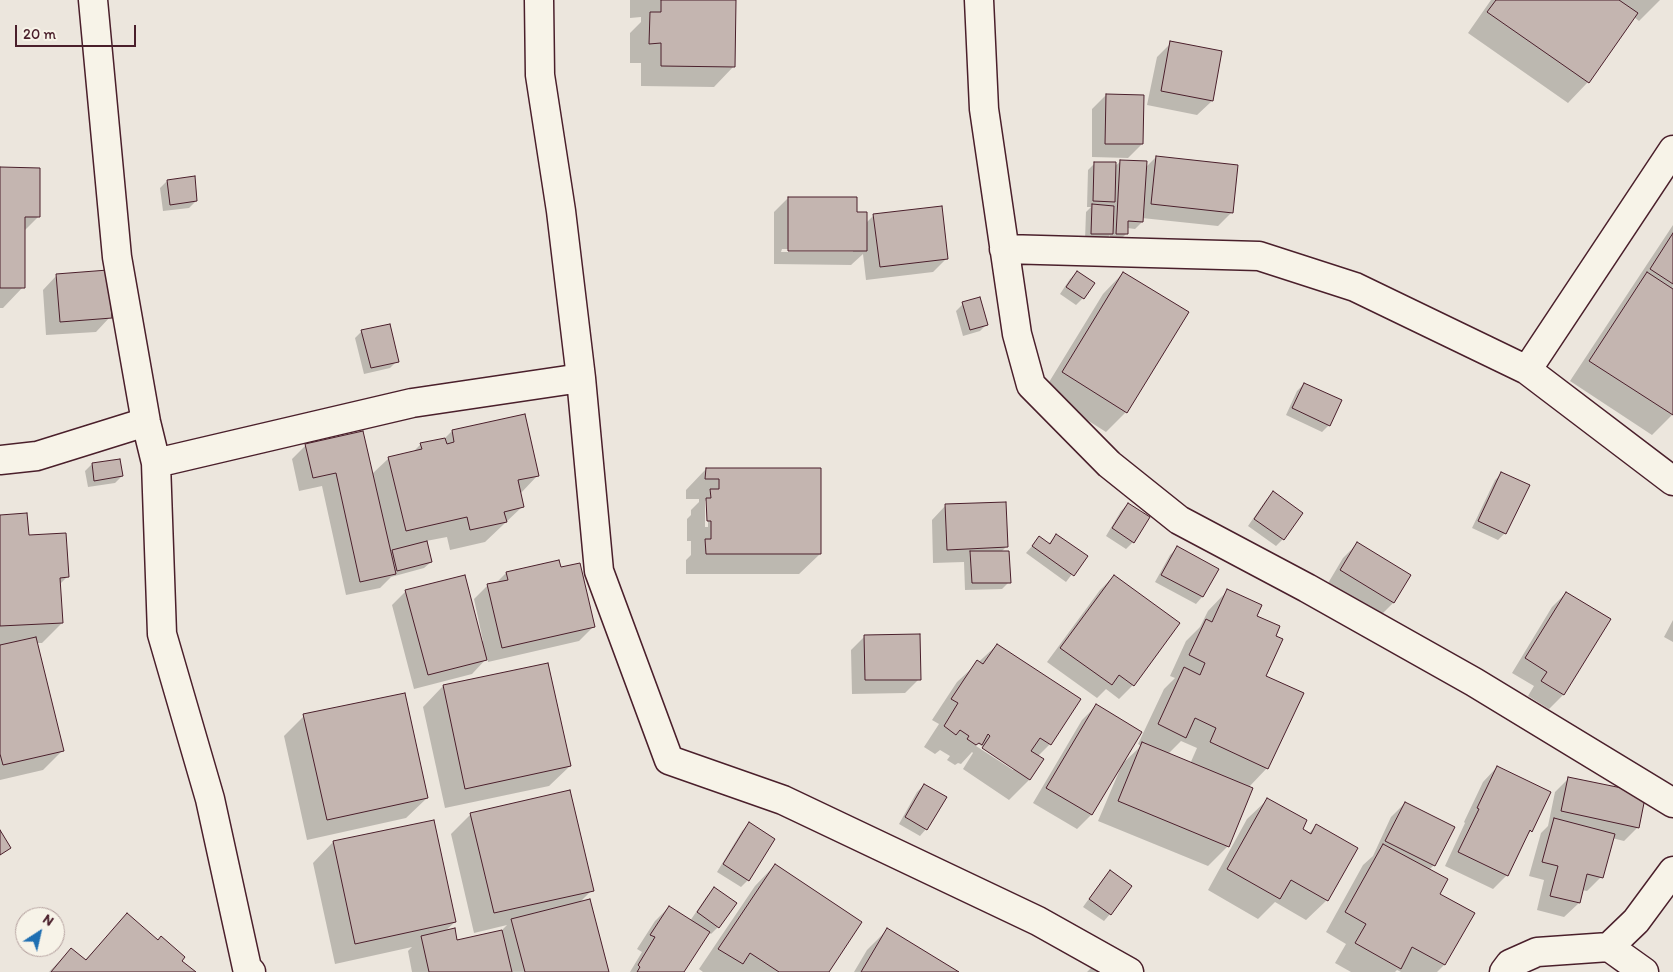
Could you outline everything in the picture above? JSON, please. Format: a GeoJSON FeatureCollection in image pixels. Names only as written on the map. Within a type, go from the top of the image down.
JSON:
{"type":"FeatureCollection","features":[{"type":"Feature","properties":{"kind":"street"},"geometry":{"type":"LineString","coordinates":[[93,0],[117,257],[146,422],[156,463],[162,634],[210,799],[247,968],[251,972]]}},
{"type":"Feature","properties":{"kind":"street"},"geometry":{"type":"LineString","coordinates":[[539,0],[540,75],[561,211],[581,378],[600,571],[669,760],[783,800],[1038,921],[1130,972]]}},
{"type":"Feature","properties":{"kind":"street"},"geometry":{"type":"LineString","coordinates":[[979,0],[984,108],[1017,334],[1031,385],[1117,470],[1179,520],[1307,588],[1474,682],[1673,803]]}},
{"type":"Feature","properties":{"kind":"street"},"geometry":{"type":"LineString","coordinates":[[1526,370],[1673,150]]}},
{"type":"Feature","properties":{"kind":"street"},"geometry":{"type":"LineString","coordinates":[[1004,249],[1259,256],[1355,287],[1526,370],[1673,482]]}},
{"type":"Feature","properties":{"kind":"street"},"geometry":{"type":"LineString","coordinates":[[156,463],[412,403],[581,378]]}},
{"type":"Feature","properties":{"kind":"street"},"geometry":{"type":"LineString","coordinates":[[0,460],[38,456],[146,422]]}},
{"type":"Feature","properties":{"kind":"street"},"geometry":{"type":"LineString","coordinates":[[1504,972],[1510,964],[1537,952],[1609,947],[1636,922],[1673,871]]}},
{"type":"Feature","properties":{"kind":"street"},"geometry":{"type":"LineString","coordinates":[[1609,947],[1644,972]]}},
{"type":"Feature","properties":{"kind":"building"},"geometry":{"type":"Polygon","coordinates":[[[661,0],[736,0],[735,67],[661,66],[661,43],[649,44],[650,12],[661,12],[661,0]]]}},
{"type":"Feature","properties":{"kind":"building"},"geometry":{"type":"Polygon","coordinates":[[[1496,0],[1619,0],[1638,13],[1589,83],[1487,12],[1496,0]]]}},
{"type":"Feature","properties":{"kind":"building"},"geometry":{"type":"Polygon","coordinates":[[[1170,41],[1222,51],[1213,101],[1161,91],[1170,41]]]}},
{"type":"Feature","properties":{"kind":"building"},"geometry":{"type":"Polygon","coordinates":[[[1106,94],[1144,95],[1143,144],[1105,144],[1106,94]]]}},
{"type":"Feature","properties":{"kind":"building"},"geometry":{"type":"Polygon","coordinates":[[[1156,156],[1238,165],[1233,213],[1151,204],[1156,156]]]}},
{"type":"Feature","properties":{"kind":"building"},"geometry":{"type":"Polygon","coordinates":[[[1120,160],[1147,161],[1143,222],[1128,221],[1128,234],[1116,234],[1120,160]]]}},
{"type":"Feature","properties":{"kind":"building"},"geometry":{"type":"Polygon","coordinates":[[[1094,162],[1116,162],[1115,202],[1093,201],[1094,162]]]}},
{"type":"Feature","properties":{"kind":"building"},"geometry":{"type":"Polygon","coordinates":[[[0,167],[40,168],[40,217],[25,217],[25,288],[0,288],[0,167]]]}},
{"type":"Feature","properties":{"kind":"building"},"geometry":{"type":"Polygon","coordinates":[[[195,176],[197,201],[170,205],[167,180],[195,176]]]}},
{"type":"Feature","properties":{"kind":"building"},"geometry":{"type":"Polygon","coordinates":[[[788,197],[857,197],[857,212],[867,212],[867,251],[788,251],[788,197]]]}},
{"type":"Feature","properties":{"kind":"building"},"geometry":{"type":"Polygon","coordinates":[[[1092,204],[1114,206],[1113,234],[1091,234],[1092,204]]]}},
{"type":"Feature","properties":{"kind":"building"},"geometry":{"type":"Polygon","coordinates":[[[942,206],[948,259],[880,267],[873,214],[942,206]]]}},
{"type":"Feature","properties":{"kind":"building"},"geometry":{"type":"Polygon","coordinates":[[[1673,233],[1673,284],[1650,269],[1673,233]]]}},
{"type":"Feature","properties":{"kind":"building"},"geometry":{"type":"Polygon","coordinates":[[[108,270],[112,318],[60,322],[56,274],[108,270]]]}},
{"type":"Feature","properties":{"kind":"building"},"geometry":{"type":"Polygon","coordinates":[[[1077,271],[1095,283],[1084,299],[1066,287],[1077,271]]]}},
{"type":"Feature","properties":{"kind":"building"},"geometry":{"type":"Polygon","coordinates":[[[1123,272],[1189,312],[1127,413],[1062,372],[1123,272]]]}},
{"type":"Feature","properties":{"kind":"building"},"geometry":{"type":"Polygon","coordinates":[[[1647,272],[1673,289],[1673,415],[1589,361],[1647,272]]]}},
{"type":"Feature","properties":{"kind":"building"},"geometry":{"type":"Polygon","coordinates":[[[980,297],[988,325],[970,330],[962,302],[980,297]]]}},
{"type":"Feature","properties":{"kind":"building"},"geometry":{"type":"Polygon","coordinates":[[[390,324],[399,362],[371,368],[361,330],[390,324]]]}},
{"type":"Feature","properties":{"kind":"building"},"geometry":{"type":"Polygon","coordinates":[[[1304,383],[1342,400],[1330,426],[1292,408],[1304,383]]]}},
{"type":"Feature","properties":{"kind":"building"},"geometry":{"type":"Polygon","coordinates":[[[525,414],[539,476],[518,480],[524,507],[504,512],[507,522],[470,530],[467,517],[406,531],[388,457],[422,449],[420,443],[445,438],[447,444],[454,442],[452,430],[525,414]]]}},
{"type":"Feature","properties":{"kind":"building"},"geometry":{"type":"Polygon","coordinates":[[[363,431],[396,574],[360,582],[336,473],[313,478],[305,444],[363,431]]]}},
{"type":"Feature","properties":{"kind":"building"},"geometry":{"type":"Polygon","coordinates":[[[120,459],[123,476],[94,481],[92,463],[120,459]]]}},
{"type":"Feature","properties":{"kind":"building"},"geometry":{"type":"Polygon","coordinates":[[[706,468],[821,468],[821,554],[706,554],[705,539],[711,539],[711,521],[707,521],[706,498],[711,498],[710,489],[719,489],[719,479],[705,479],[706,468]]]}},
{"type":"Feature","properties":{"kind":"building"},"geometry":{"type":"Polygon","coordinates":[[[1501,472],[1530,485],[1506,534],[1478,521],[1501,472]]]}},
{"type":"Feature","properties":{"kind":"building"},"geometry":{"type":"Polygon","coordinates":[[[1273,491],[1303,513],[1284,540],[1254,519],[1273,491]]]}},
{"type":"Feature","properties":{"kind":"building"},"geometry":{"type":"Polygon","coordinates":[[[1006,502],[1008,547],[947,550],[945,504],[1006,502]]]}},
{"type":"Feature","properties":{"kind":"building"},"geometry":{"type":"Polygon","coordinates":[[[1128,503],[1150,517],[1134,543],[1112,528],[1128,503]]]}},
{"type":"Feature","properties":{"kind":"building"},"geometry":{"type":"Polygon","coordinates":[[[27,513],[29,535],[66,533],[69,577],[60,578],[63,623],[0,626],[0,515],[27,513]]]}},
{"type":"Feature","properties":{"kind":"building"},"geometry":{"type":"Polygon","coordinates":[[[1056,534],[1088,556],[1074,576],[1032,546],[1039,536],[1050,544],[1056,534]]]}},
{"type":"Feature","properties":{"kind":"building"},"geometry":{"type":"Polygon","coordinates":[[[427,541],[432,562],[397,571],[392,550],[427,541]]]}},
{"type":"Feature","properties":{"kind":"building"},"geometry":{"type":"Polygon","coordinates":[[[1357,542],[1411,575],[1394,603],[1340,570],[1357,542]]]}},
{"type":"Feature","properties":{"kind":"building"},"geometry":{"type":"Polygon","coordinates":[[[1177,546],[1219,569],[1203,597],[1161,575],[1177,546]]]}},
{"type":"Feature","properties":{"kind":"building"},"geometry":{"type":"Polygon","coordinates":[[[970,551],[1009,551],[1011,583],[972,583],[970,551]]]}},
{"type":"Feature","properties":{"kind":"building"},"geometry":{"type":"Polygon","coordinates":[[[559,560],[561,567],[580,563],[595,627],[502,648],[487,584],[508,580],[506,572],[559,560]]]}},
{"type":"Feature","properties":{"kind":"building"},"geometry":{"type":"Polygon","coordinates":[[[465,575],[487,660],[428,675],[405,590],[465,575]]]}},
{"type":"Feature","properties":{"kind":"building"},"geometry":{"type":"Polygon","coordinates":[[[1114,575],[1180,623],[1134,686],[1119,675],[1112,685],[1060,648],[1114,575]]]}},
{"type":"Feature","properties":{"kind":"building"},"geometry":{"type":"Polygon","coordinates":[[[1227,589],[1262,605],[1257,616],[1280,626],[1276,636],[1283,639],[1266,676],[1304,693],[1268,769],[1210,742],[1216,728],[1195,718],[1186,738],[1158,724],[1184,667],[1200,675],[1205,663],[1189,655],[1206,619],[1212,622],[1227,589]]]}},
{"type":"Feature","properties":{"kind":"building"},"geometry":{"type":"Polygon","coordinates":[[[1566,592],[1611,619],[1564,695],[1541,681],[1547,672],[1525,658],[1566,592]]]}},
{"type":"Feature","properties":{"kind":"building"},"geometry":{"type":"Polygon","coordinates":[[[920,634],[921,680],[865,680],[864,635],[920,634]]]}},
{"type":"Feature","properties":{"kind":"building"},"geometry":{"type":"Polygon","coordinates":[[[36,637],[64,751],[3,765],[0,754],[0,645],[36,637]]]}},
{"type":"Feature","properties":{"kind":"building"},"geometry":{"type":"Polygon","coordinates":[[[997,644],[1081,699],[1051,745],[1040,738],[1031,751],[1044,759],[1030,780],[982,748],[990,736],[988,734],[982,745],[979,743],[976,745],[967,739],[969,736],[960,730],[956,735],[944,726],[958,703],[951,699],[977,660],[983,664],[997,644]]]}},
{"type":"Feature","properties":{"kind":"building"},"geometry":{"type":"Polygon","coordinates":[[[548,663],[571,766],[465,789],[443,685],[548,663]]]}},
{"type":"Feature","properties":{"kind":"building"},"geometry":{"type":"Polygon","coordinates":[[[405,693],[428,798],[327,820],[303,714],[405,693]]]}},
{"type":"Feature","properties":{"kind":"building"},"geometry":{"type":"Polygon","coordinates":[[[1096,704],[1142,732],[1092,815],[1046,788],[1096,704]]]}},
{"type":"Feature","properties":{"kind":"building"},"geometry":{"type":"Polygon","coordinates":[[[1142,742],[1253,788],[1229,847],[1118,801],[1142,742]]]}},
{"type":"Feature","properties":{"kind":"building"},"geometry":{"type":"Polygon","coordinates":[[[1497,766],[1551,792],[1508,876],[1458,852],[1497,766]]]}},
{"type":"Feature","properties":{"kind":"building"},"geometry":{"type":"Polygon","coordinates":[[[1568,777],[1646,793],[1639,828],[1561,811],[1568,777]]]}},
{"type":"Feature","properties":{"kind":"building"},"geometry":{"type":"Polygon","coordinates":[[[924,784],[947,797],[927,830],[905,817],[924,784]]]}},
{"type":"Feature","properties":{"kind":"building"},"geometry":{"type":"Polygon","coordinates":[[[570,790],[594,891],[494,913],[470,813],[570,790]]]}},
{"type":"Feature","properties":{"kind":"building"},"geometry":{"type":"Polygon","coordinates":[[[1267,798],[1307,820],[1303,829],[1311,834],[1316,824],[1358,848],[1328,901],[1291,880],[1280,899],[1227,869],[1267,798]]]}},
{"type":"Feature","properties":{"kind":"building"},"geometry":{"type":"Polygon","coordinates":[[[1405,802],[1455,827],[1435,866],[1385,841],[1405,802]]]}},
{"type":"Feature","properties":{"kind":"building"},"geometry":{"type":"Polygon","coordinates":[[[1554,818],[1615,834],[1603,878],[1587,874],[1580,903],[1550,896],[1558,866],[1542,862],[1554,818]]]}},
{"type":"Feature","properties":{"kind":"building"},"geometry":{"type":"Polygon","coordinates":[[[434,820],[456,922],[355,944],[333,841],[434,820]]]}},
{"type":"Feature","properties":{"kind":"building"},"geometry":{"type":"Polygon","coordinates":[[[749,822],[775,839],[749,881],[723,864],[749,822]]]}},
{"type":"Feature","properties":{"kind":"building"},"geometry":{"type":"Polygon","coordinates":[[[0,830],[11,848],[0,855],[0,830]]]}},
{"type":"Feature","properties":{"kind":"building"},"geometry":{"type":"Polygon","coordinates":[[[1383,844],[1448,879],[1440,894],[1475,913],[1445,965],[1412,947],[1401,969],[1355,943],[1366,924],[1345,912],[1383,844]]]}},
{"type":"Feature","properties":{"kind":"building"},"geometry":{"type":"Polygon","coordinates":[[[775,864],[862,922],[829,972],[779,972],[750,953],[743,964],[718,949],[775,864]]]}},
{"type":"Feature","properties":{"kind":"building"},"geometry":{"type":"Polygon","coordinates":[[[1110,870],[1132,886],[1111,915],[1089,899],[1110,870]]]}},
{"type":"Feature","properties":{"kind":"building"},"geometry":{"type":"Polygon","coordinates":[[[714,887],[737,903],[719,928],[697,912],[714,887]]]}},
{"type":"Feature","properties":{"kind":"building"},"geometry":{"type":"Polygon","coordinates":[[[590,899],[609,972],[525,972],[511,919],[590,899]]]}},
{"type":"Feature","properties":{"kind":"building"},"geometry":{"type":"Polygon","coordinates":[[[669,906],[710,932],[684,972],[637,972],[640,967],[638,965],[655,937],[650,935],[669,906]]]}},
{"type":"Feature","properties":{"kind":"building"},"geometry":{"type":"Polygon","coordinates":[[[127,913],[158,940],[161,936],[185,957],[182,961],[196,972],[51,972],[71,948],[86,960],[127,913]]]}},
{"type":"Feature","properties":{"kind":"building"},"geometry":{"type":"Polygon","coordinates":[[[455,928],[457,940],[502,930],[512,972],[429,972],[421,936],[455,928]]]}},
{"type":"Feature","properties":{"kind":"building"},"geometry":{"type":"Polygon","coordinates":[[[887,928],[959,972],[861,972],[887,928]]]}}]}
